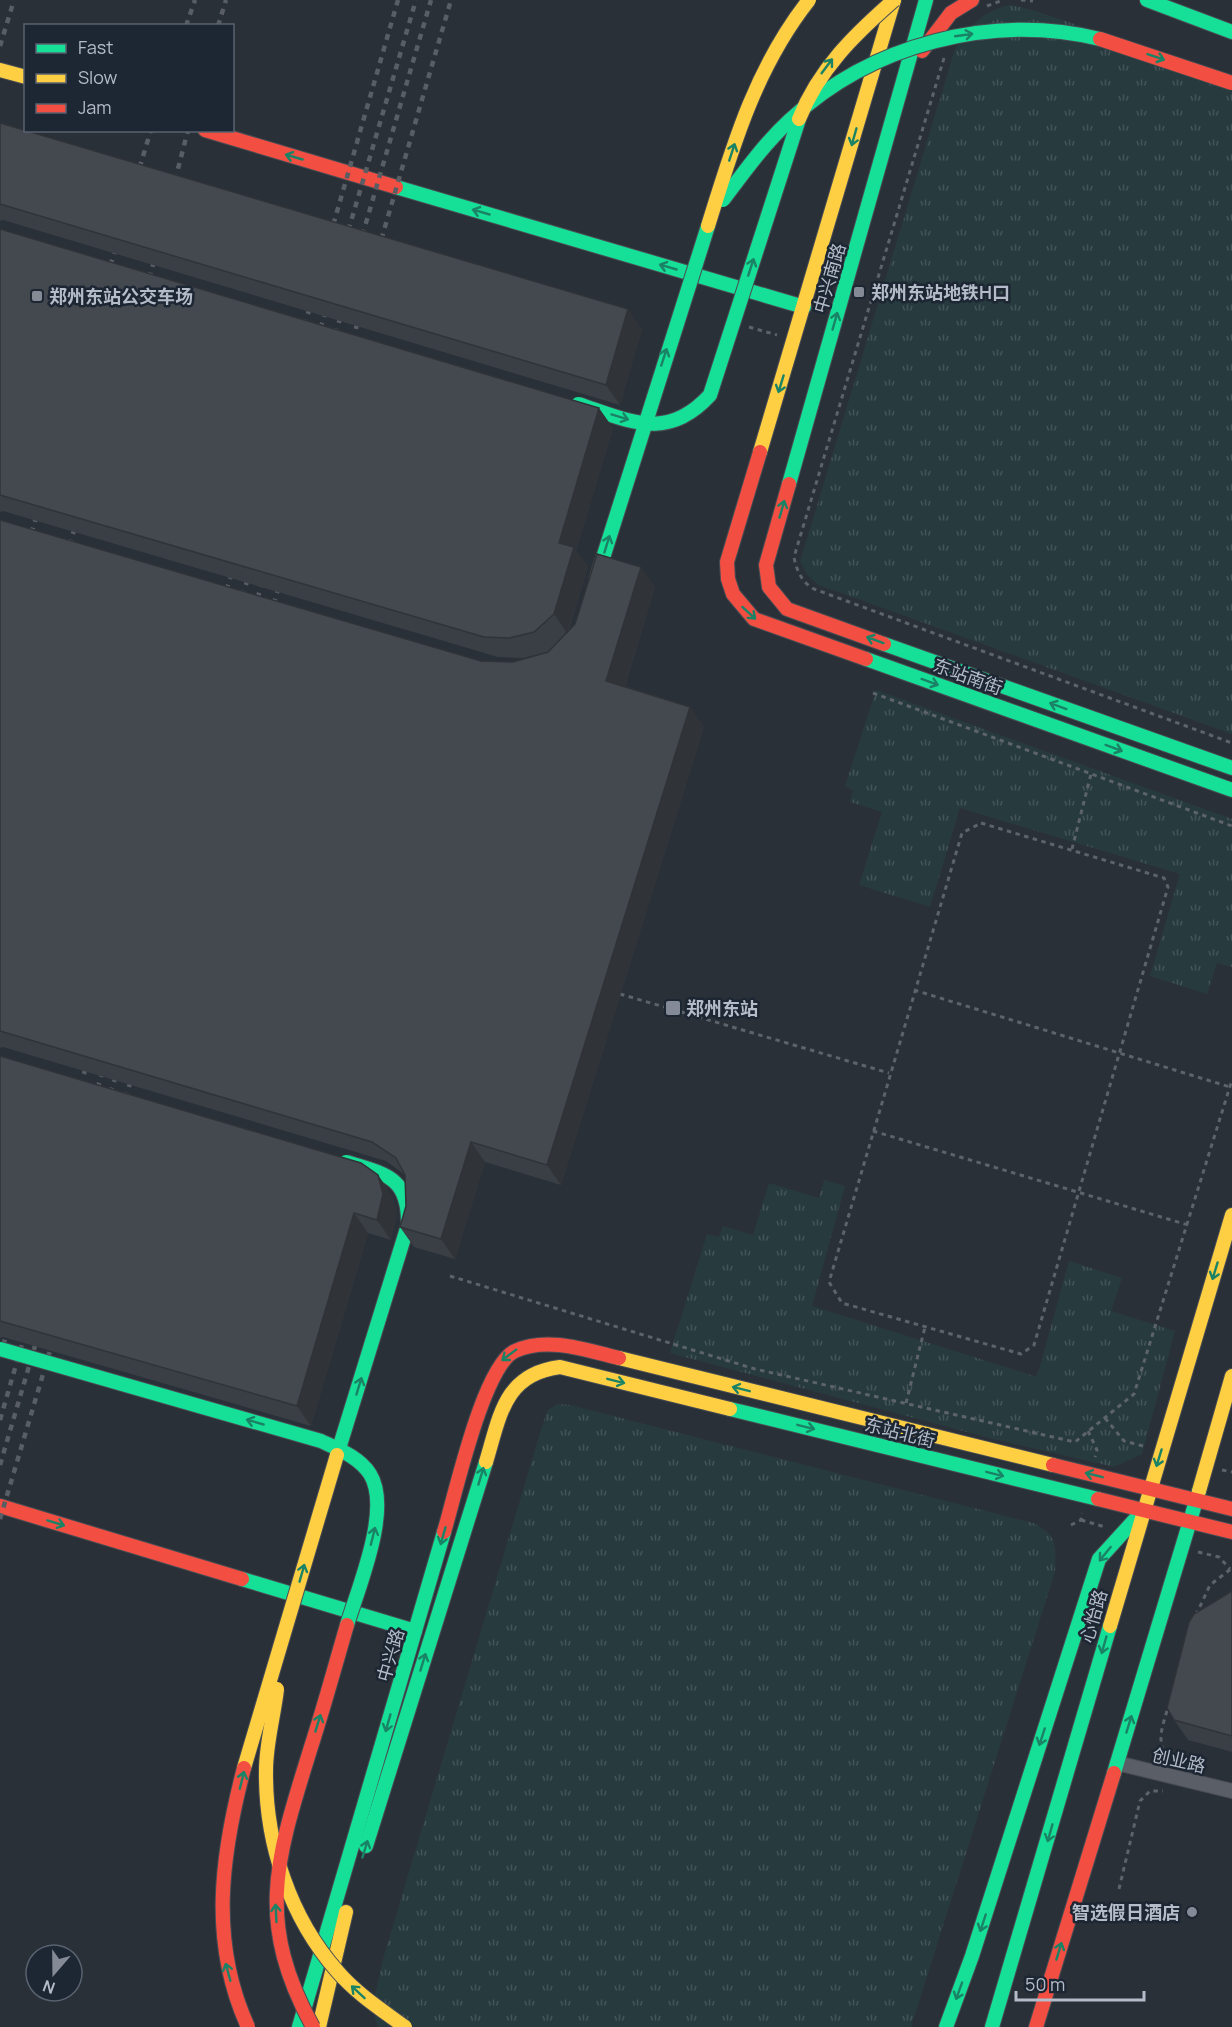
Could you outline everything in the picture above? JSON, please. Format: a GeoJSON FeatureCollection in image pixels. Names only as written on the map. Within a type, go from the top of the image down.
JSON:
{"type":"FeatureCollection","features":[{"type":"Feature","properties":{"kind":"street"},"geometry":{"type":"LineString","coordinates":[[591,595],[660,368],[741,123],[766,63],[779,39],[809,0]]}},
{"type":"Feature","properties":{"kind":"street"},"geometry":{"type":"LineString","coordinates":[[568,401],[636,422],[664,425],[682,421],[702,405],[710,395],[793,135],[810,92],[836,54],[893,0]]}},
{"type":"Feature","properties":{"kind":"street","name":"中兴南路"},"geometry":{"type":"LineString","coordinates":[[727,562],[804,308],[893,0]]}},
{"type":"Feature","properties":{"kind":"street","name":"中兴南路"},"geometry":{"type":"LineString","coordinates":[[766,565],[926,0]]}},
{"type":"Feature","properties":{"kind":"street"},"geometry":{"type":"LineString","coordinates":[[1147,0],[1232,32]]}},
{"type":"Feature","properties":{"kind":"street"},"geometry":{"type":"LineString","coordinates":[[894,114],[923,49],[951,13],[978,4]]}},
{"type":"Feature","properties":{"kind":"street"},"geometry":{"type":"LineString","coordinates":[[708,225],[736,180],[760,148],[794,114],[832,85],[918,44],[997,31],[1032,30],[1077,34],[1112,41],[1232,83]]}},
{"type":"Feature","properties":{"kind":"street"},"geometry":{"type":"LineString","coordinates":[[0,70],[24,76]]}},
{"type":"Feature","properties":{"kind":"street"},"geometry":{"type":"LineString","coordinates":[[212,132],[804,308]]}},
{"type":"Feature","properties":{"kind":"street","name":"东站南街"},"geometry":{"type":"LineString","coordinates":[[727,562],[726,574],[731,591],[754,619],[1232,790]]}},
{"type":"Feature","properties":{"kind":"street","name":"东站南街"},"geometry":{"type":"LineString","coordinates":[[766,565],[769,587],[787,609],[1232,768]]}},
{"type":"Feature","properties":{"kind":"street"},"geometry":{"type":"LineString","coordinates":[[248,2027],[236,2003],[223,1955],[222,1886],[241,1782],[408,1225],[410,1204],[399,1182],[381,1172],[336,1159]]}},
{"type":"Feature","properties":{"kind":"street","name":"心怡路"},"geometry":{"type":"LineString","coordinates":[[992,2027],[1034,1892],[1143,1510],[1232,1215]]}},
{"type":"Feature","properties":{"kind":"street","name":"中兴路"},"geometry":{"type":"LineString","coordinates":[[299,2027],[494,1371],[504,1357],[519,1348],[537,1344],[565,1345]]}},
{"type":"Feature","properties":{"kind":"street","name":"东站北街"},"geometry":{"type":"LineString","coordinates":[[565,1345],[1232,1509]]}},
{"type":"Feature","properties":{"kind":"street"},"geometry":{"type":"LineString","coordinates":[[0,1348],[321,1440],[356,1457],[375,1479],[379,1501],[374,1533],[288,1821],[276,1883],[277,1927],[284,1958],[297,1998],[313,2027]]}},
{"type":"Feature","properties":{"kind":"street","name":"东站北街"},"geometry":{"type":"LineString","coordinates":[[560,1367],[1232,1532]]}},
{"type":"Feature","properties":{"kind":"street","name":"中兴路"},"geometry":{"type":"LineString","coordinates":[[319,2027],[346,1912],[503,1408],[513,1388],[526,1376],[537,1369],[560,1367]]}},
{"type":"Feature","properties":{"kind":"street"},"geometry":{"type":"LineString","coordinates":[[1036,2027],[1183,1548],[1232,1376]]}},
{"type":"Feature","properties":{"kind":"street"},"geometry":{"type":"LineString","coordinates":[[0,1506],[416,1631]]}},
{"type":"Feature","properties":{"kind":"street"},"geometry":{"type":"LineString","coordinates":[[946,2027],[972,1956],[1099,1559],[1143,1510]]}},
{"type":"Feature","properties":{"kind":"street"},"geometry":{"type":"LineString","coordinates":[[283,1638],[266,1769],[269,1821],[286,1883],[295,1907],[336,1971],[361,1995],[405,2027]]}},
{"type":"Feature","properties":{"kind":"street","name":"创业路"},"geometry":{"type":"LineString","coordinates":[[1117,1763],[1232,1791]]}},
{"type":"Feature","properties":{"kind":"path"},"geometry":{"type":"LineString","coordinates":[[978,4],[1003,0]]}},
{"type":"Feature","properties":{"kind":"path"},"geometry":{"type":"LineString","coordinates":[[1021,0],[1033,1]]}},
{"type":"Feature","properties":{"kind":"path"},"geometry":{"type":"LineString","coordinates":[[947,47],[794,557],[796,569],[808,586],[814,589],[1232,743]]}},
{"type":"Feature","properties":{"kind":"path"},"geometry":{"type":"LineString","coordinates":[[873,693],[1232,826]]}},
{"type":"Feature","properties":{"kind":"path"},"geometry":{"type":"LineString","coordinates":[[1072,849],[1091,774]]}},
{"type":"Feature","properties":{"kind":"path"},"geometry":{"type":"LineString","coordinates":[[981,824],[1072,849],[1164,878],[1168,887],[1034,1345],[1021,1354],[842,1303],[829,1282],[889,1073],[962,833],[981,824]]}},
{"type":"Feature","properties":{"kind":"path"},"geometry":{"type":"LineString","coordinates":[[914,990],[1230,1087]]}},
{"type":"Feature","properties":{"kind":"path"},"geometry":{"type":"LineString","coordinates":[[620,994],[889,1073]]}},
{"type":"Feature","properties":{"kind":"path"},"geometry":{"type":"LineString","coordinates":[[450,1276],[755,1369],[1075,1442],[1134,1394],[1232,1080]]}},
{"type":"Feature","properties":{"kind":"path"},"geometry":{"type":"LineString","coordinates":[[873,1130],[1188,1225]]}},
{"type":"Feature","properties":{"kind":"path"},"geometry":{"type":"LineString","coordinates":[[906,1403],[925,1327]]}},
{"type":"Feature","properties":{"kind":"path"},"geometry":{"type":"LineString","coordinates":[[1081,1520],[1124,1532]]}},
{"type":"Feature","properties":{"kind":"path"},"geometry":{"type":"LineString","coordinates":[[1183,1548],[1219,1557],[1231,1569],[1204,1594],[1194,1620]]}},
{"type":"Feature","properties":{"kind":"path"},"geometry":{"type":"LineString","coordinates":[[1168,1758],[1161,1749],[1160,1737],[1169,1705]]}},
{"type":"Feature","properties":{"kind":"path"},"geometry":{"type":"LineString","coordinates":[[1119,1889],[1140,1801],[1150,1791],[1171,1791]]}},
{"type":"Feature","properties":{"kind":"green space"},"geometry":{"type":"Polygon","coordinates":[[[1010,5],[1032,10],[1232,76],[1232,734],[819,585],[808,576],[800,562],[955,49],[966,33],[984,15],[1010,5]]]}},
{"type":"Feature","properties":{"kind":"green space"},"geometry":{"type":"Polygon","coordinates":[[[876,690],[1232,819],[1232,967],[1217,963],[1207,994],[1150,976],[1180,874],[960,808],[930,907],[859,885],[882,812],[850,802],[853,790],[845,786],[876,690]]]}},
{"type":"Feature","properties":{"kind":"green space"},"geometry":{"type":"Polygon","coordinates":[[[824,1180],[845,1186],[812,1306],[1037,1377],[1069,1261],[1122,1278],[1111,1311],[1175,1331],[1142,1454],[1114,1467],[993,1439],[670,1353],[707,1234],[719,1237],[723,1226],[753,1235],[769,1183],[819,1198],[824,1180]]]}},
{"type":"Feature","properties":{"kind":"green space"},"geometry":{"type":"Polygon","coordinates":[[[557,1404],[570,1405],[1033,1523],[1047,1532],[1054,1542],[1055,1572],[911,2027],[378,2027],[372,2008],[383,1959],[541,1430],[547,1411],[557,1404]]]}},
{"type":"Feature","properties":{"kind":"building"},"geometry":{"type":"Polygon","coordinates":[[[0,123],[24,132],[628,309],[606,385],[0,204],[0,123]]]}},
{"type":"Feature","properties":{"kind":"building"},"geometry":{"type":"Polygon","coordinates":[[[0,229],[599,408],[559,543],[574,547],[554,614],[534,632],[509,638],[484,637],[0,495],[0,229]]]}},
{"type":"Feature","properties":{"kind":"building"},"geometry":{"type":"Polygon","coordinates":[[[0,520],[481,661],[513,662],[548,652],[575,624],[597,554],[641,567],[606,681],[690,707],[547,1165],[471,1142],[441,1239],[400,1227],[406,1206],[405,1175],[396,1158],[372,1142],[0,1031],[0,520]]]}},
{"type":"Feature","properties":{"kind":"building"},"geometry":{"type":"Polygon","coordinates":[[[0,1056],[361,1163],[378,1175],[383,1194],[377,1220],[354,1213],[297,1406],[0,1321],[0,1056]]]}},
{"type":"Feature","properties":{"kind":"building"},"geometry":{"type":"Polygon","coordinates":[[[1232,1591],[1232,1736],[1174,1720],[1167,1708],[1189,1622],[1194,1614],[1232,1591]]]}},
{"type":"Feature","properties":{"kind":"railway"},"geometry":{"type":"LineString","coordinates":[[0,46],[14,0]]}},
{"type":"Feature","properties":{"kind":"railway"},"geometry":{"type":"LineString","coordinates":[[187,24],[195,0]]}},
{"type":"Feature","properties":{"kind":"railway"},"geometry":{"type":"LineString","coordinates":[[219,24],[226,0]]}},
{"type":"Feature","properties":{"kind":"railway"},"geometry":{"type":"LineString","coordinates":[[330,236],[398,0]]}},
{"type":"Feature","properties":{"kind":"railway"},"geometry":{"type":"LineString","coordinates":[[345,242],[416,0]]}},
{"type":"Feature","properties":{"kind":"railway"},"geometry":{"type":"LineString","coordinates":[[359,247],[431,0]]}},
{"type":"Feature","properties":{"kind":"railway"},"geometry":{"type":"LineString","coordinates":[[378,251],[451,0]]}},
{"type":"Feature","properties":{"kind":"railway"},"geometry":{"type":"LineString","coordinates":[[136,179],[150,132]]}},
{"type":"Feature","properties":{"kind":"railway"},"geometry":{"type":"LineString","coordinates":[[172,192],[187,132]]}},
{"type":"Feature","properties":{"kind":"railway"},"geometry":{"type":"LineString","coordinates":[[107,277],[119,237]]}},
{"type":"Feature","properties":{"kind":"railway"},"geometry":{"type":"LineString","coordinates":[[146,290],[157,250]]}},
{"type":"Feature","properties":{"kind":"railway"},"geometry":{"type":"LineString","coordinates":[[301,337],[313,297]]}},
{"type":"Feature","properties":{"kind":"railway"},"geometry":{"type":"LineString","coordinates":[[317,340],[329,300]]}},
{"type":"Feature","properties":{"kind":"railway"},"geometry":{"type":"LineString","coordinates":[[332,346],[344,305]]}},
{"type":"Feature","properties":{"kind":"railway"},"geometry":{"type":"LineString","coordinates":[[349,352],[361,311]]}},
{"type":"Feature","properties":{"kind":"railway"},"geometry":{"type":"LineString","coordinates":[[28,545],[40,504]]}},
{"type":"Feature","properties":{"kind":"railway"},"geometry":{"type":"LineString","coordinates":[[66,557],[78,517]]}},
{"type":"Feature","properties":{"kind":"railway"},"geometry":{"type":"LineString","coordinates":[[223,602],[235,562]]}},
{"type":"Feature","properties":{"kind":"railway"},"geometry":{"type":"LineString","coordinates":[[239,608],[251,568]]}},
{"type":"Feature","properties":{"kind":"railway"},"geometry":{"type":"LineString","coordinates":[[254,610],[266,570]]}},
{"type":"Feature","properties":{"kind":"railway"},"geometry":{"type":"LineString","coordinates":[[270,616],[282,576]]}},
{"type":"Feature","properties":{"kind":"railway"},"geometry":{"type":"LineString","coordinates":[[77,1097],[89,1057]]}},
{"type":"Feature","properties":{"kind":"railway"},"geometry":{"type":"LineString","coordinates":[[94,1100],[106,1060]]}},
{"type":"Feature","properties":{"kind":"railway"},"geometry":{"type":"LineString","coordinates":[[107,1105],[119,1065]]}},
{"type":"Feature","properties":{"kind":"railway"},"geometry":{"type":"LineString","coordinates":[[122,1110],[134,1070]]}},
{"type":"Feature","properties":{"kind":"railway"},"geometry":{"type":"LineString","coordinates":[[0,1357],[10,1321]]}},
{"type":"Feature","properties":{"kind":"railway"},"geometry":{"type":"LineString","coordinates":[[0,1420],[27,1327]]}},
{"type":"Feature","properties":{"kind":"railway"},"geometry":{"type":"LineString","coordinates":[[0,1465],[40,1329]]}},
{"type":"Feature","properties":{"kind":"railway"},"geometry":{"type":"LineString","coordinates":[[0,1519],[55,1334]]}},
{"type":"Feature","properties":{"kind":"traffic: fast"},"geometry":{"type":"LineString","coordinates":[[789,484],[926,0]]}},
{"type":"Feature","properties":{"kind":"traffic: fast"},"geometry":{"type":"LineString","coordinates":[[1147,0],[1232,32]]}},
{"type":"Feature","properties":{"kind":"traffic: fast"},"geometry":{"type":"LineString","coordinates":[[723,200],[763,148],[790,120],[822,94],[857,72],[895,54],[935,41],[976,33],[1017,30],[1059,32],[1100,39]]}},
{"type":"Feature","properties":{"kind":"traffic: fast"},"geometry":{"type":"LineString","coordinates":[[578,404],[631,421],[647,424],[663,423],[679,419],[694,410],[710,395],[799,119]]}},
{"type":"Feature","properties":{"kind":"traffic: fast"},"geometry":{"type":"LineString","coordinates":[[396,187],[804,307]]}},
{"type":"Feature","properties":{"kind":"traffic: fast"},"geometry":{"type":"LineString","coordinates":[[596,580],[708,226]]}},
{"type":"Feature","properties":{"kind":"traffic: fast"},"geometry":{"type":"LineString","coordinates":[[884,644],[1232,768]]}},
{"type":"Feature","properties":{"kind":"traffic: fast"},"geometry":{"type":"LineString","coordinates":[[866,659],[1232,790]]}},
{"type":"Feature","properties":{"kind":"traffic: fast"},"geometry":{"type":"LineString","coordinates":[[337,1455],[408,1225],[407,1209],[399,1187],[392,1180],[373,1170],[346,1162]]}},
{"type":"Feature","properties":{"kind":"traffic: fast"},"geometry":{"type":"LineString","coordinates":[[0,1349],[321,1441],[348,1454],[360,1463],[370,1474],[376,1489],[377,1507],[371,1549],[347,1625]]}},
{"type":"Feature","properties":{"kind":"traffic: fast"},"geometry":{"type":"LineString","coordinates":[[730,1409],[1098,1499]]}},
{"type":"Feature","properties":{"kind":"traffic: fast"},"geometry":{"type":"LineString","coordinates":[[366,1846],[486,1462]]}},
{"type":"Feature","properties":{"kind":"traffic: fast"},"geometry":{"type":"LineString","coordinates":[[1114,1773],[1199,1491]]}},
{"type":"Feature","properties":{"kind":"traffic: fast"},"geometry":{"type":"LineString","coordinates":[[946,2027],[972,1956],[1099,1559],[1139,1515]]}},
{"type":"Feature","properties":{"kind":"traffic: fast"},"geometry":{"type":"LineString","coordinates":[[299,2027],[444,1532]]}},
{"type":"Feature","properties":{"kind":"traffic: fast"},"geometry":{"type":"LineString","coordinates":[[242,1579],[415,1631]]}},
{"type":"Feature","properties":{"kind":"traffic: fast"},"geometry":{"type":"LineString","coordinates":[[992,2027],[1110,1626]]}},
{"type":"Feature","properties":{"kind":"traffic: slow"},"geometry":{"type":"LineString","coordinates":[[708,226],[737,137],[760,80],[774,52],[809,0]]}},
{"type":"Feature","properties":{"kind":"traffic: slow"},"geometry":{"type":"LineString","coordinates":[[760,452],[894,0]]}},
{"type":"Feature","properties":{"kind":"traffic: slow"},"geometry":{"type":"LineString","coordinates":[[799,119],[807,101],[827,69],[865,26],[894,0]]}},
{"type":"Feature","properties":{"kind":"traffic: slow"},"geometry":{"type":"LineString","coordinates":[[0,70],[24,76]]}},
{"type":"Feature","properties":{"kind":"traffic: slow"},"geometry":{"type":"LineString","coordinates":[[1110,1626],[1232,1215]]}},
{"type":"Feature","properties":{"kind":"traffic: slow"},"geometry":{"type":"LineString","coordinates":[[619,1358],[1053,1465]]}},
{"type":"Feature","properties":{"kind":"traffic: slow"},"geometry":{"type":"LineString","coordinates":[[486,1462],[507,1400],[527,1378],[541,1371],[560,1367],[730,1409]]}},
{"type":"Feature","properties":{"kind":"traffic: slow"},"geometry":{"type":"LineString","coordinates":[[1199,1491],[1232,1376]]}},
{"type":"Feature","properties":{"kind":"traffic: slow"},"geometry":{"type":"LineString","coordinates":[[244,1768],[337,1455]]}},
{"type":"Feature","properties":{"kind":"traffic: slow"},"geometry":{"type":"LineString","coordinates":[[277,1689],[266,1770],[270,1825],[284,1878],[306,1928],[338,1972],[361,1995],[405,2027]]}},
{"type":"Feature","properties":{"kind":"traffic: slow"},"geometry":{"type":"LineString","coordinates":[[319,2027],[346,1912]]}},
{"type":"Feature","properties":{"kind":"traffic: jam"},"geometry":{"type":"LineString","coordinates":[[922,51],[951,13],[972,0]]}},
{"type":"Feature","properties":{"kind":"traffic: jam"},"geometry":{"type":"LineString","coordinates":[[1100,39],[1232,83]]}},
{"type":"Feature","properties":{"kind":"traffic: jam"},"geometry":{"type":"LineString","coordinates":[[212,132],[396,187]]}},
{"type":"Feature","properties":{"kind":"traffic: jam"},"geometry":{"type":"LineString","coordinates":[[760,452],[727,562],[728,579],[733,594],[754,619],[866,659]]}},
{"type":"Feature","properties":{"kind":"traffic: jam"},"geometry":{"type":"LineString","coordinates":[[789,484],[766,565],[769,587],[787,609],[884,644]]}},
{"type":"Feature","properties":{"kind":"traffic: jam"},"geometry":{"type":"LineString","coordinates":[[444,1532],[481,1405],[503,1362],[515,1351],[540,1345],[580,1348],[619,1358]]}},
{"type":"Feature","properties":{"kind":"traffic: jam"},"geometry":{"type":"LineString","coordinates":[[1053,1465],[1232,1509]]}},
{"type":"Feature","properties":{"kind":"traffic: jam"},"geometry":{"type":"LineString","coordinates":[[1098,1499],[1232,1532]]}},
{"type":"Feature","properties":{"kind":"traffic: jam"},"geometry":{"type":"LineString","coordinates":[[0,1506],[242,1579]]}},
{"type":"Feature","properties":{"kind":"traffic: jam"},"geometry":{"type":"LineString","coordinates":[[313,2027],[295,1989],[283,1954],[277,1920],[277,1888],[289,1822],[347,1625]]}},
{"type":"Feature","properties":{"kind":"traffic: jam"},"geometry":{"type":"LineString","coordinates":[[244,1768],[229,1834],[223,1899],[228,1963],[236,1995],[248,2027]]}},
{"type":"Feature","properties":{"kind":"traffic: jam"},"geometry":{"type":"LineString","coordinates":[[1036,2027],[1114,1773]]}},
{"type":"Feature","properties":{"kind":"place","name":"郑州东站地铁H口"},"geometry":{"type":"Point","coordinates":[859,292]}},
{"type":"Feature","properties":{"kind":"place","name":"郑州东站公交车场"},"geometry":{"type":"Point","coordinates":[37,296]}},
{"type":"Feature","properties":{"kind":"place","name":"郑州东站"},"geometry":{"type":"Point","coordinates":[673,1008]}},
{"type":"Feature","properties":{"kind":"place","name":"智选假日酒店"},"geometry":{"type":"Point","coordinates":[1192,1912]}}]}
